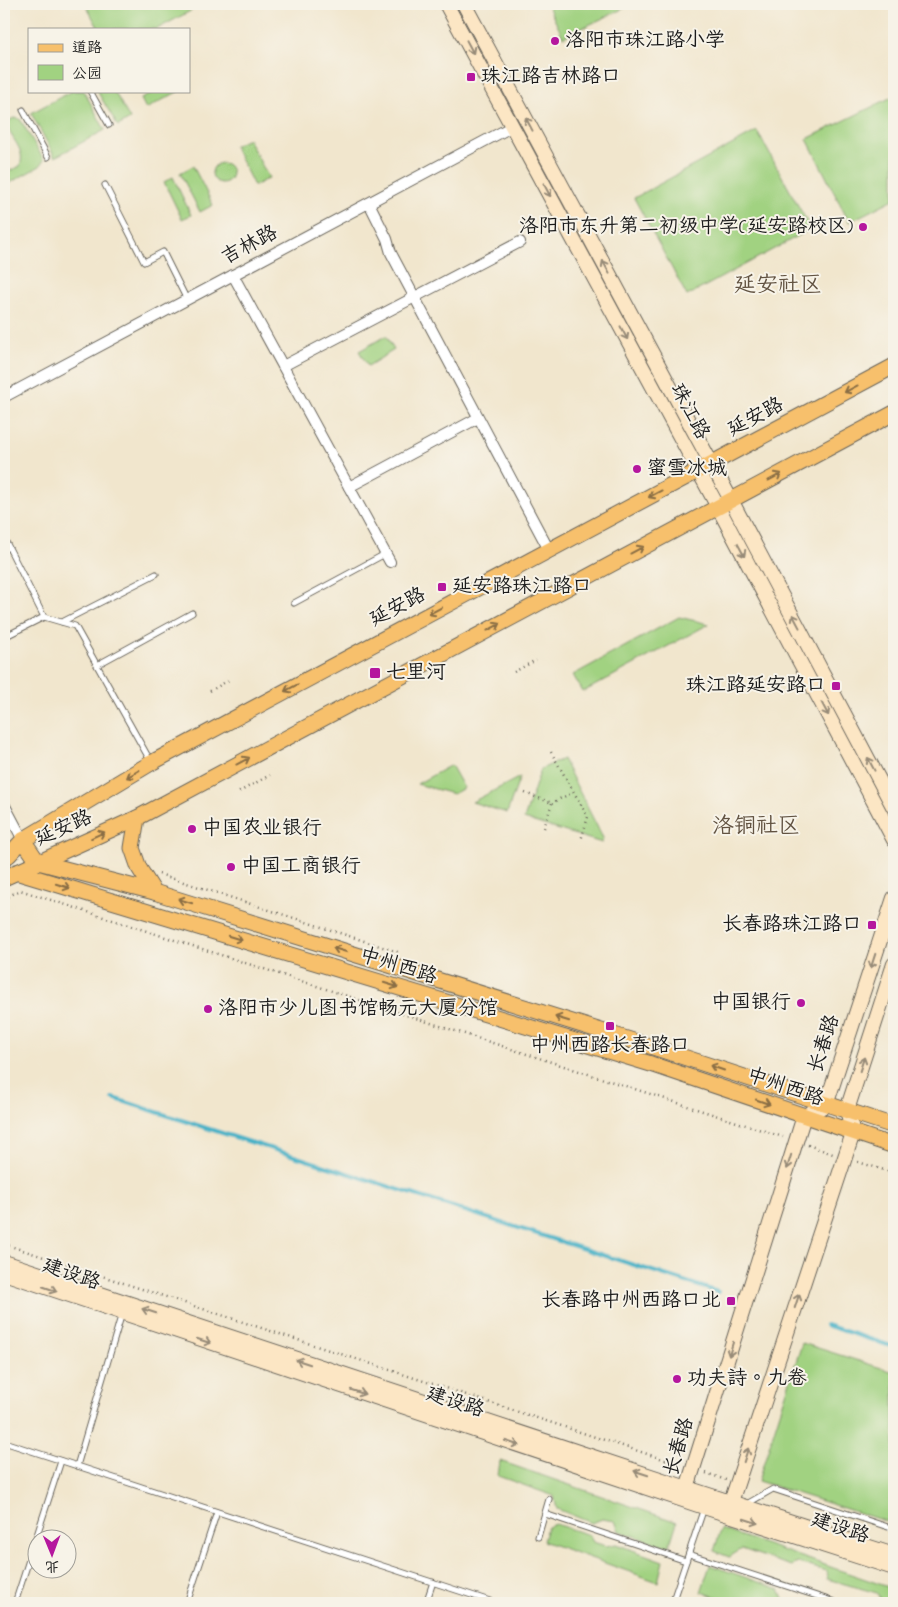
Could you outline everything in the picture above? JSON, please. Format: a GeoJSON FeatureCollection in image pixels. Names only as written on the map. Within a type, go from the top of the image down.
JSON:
{"type":"FeatureCollection","features":[{"type":"Feature","properties":{"kind":"main road","name":"珠江路"},"geometry":{"type":"LineString","coordinates":[[446,4],[894,808]]}},
{"type":"Feature","properties":{"kind":"main road","name":"珠江路"},"geometry":{"type":"LineString","coordinates":[[464,4],[705,468]]}},
{"type":"Feature","properties":{"kind":"main road","name":"延安路"},"geometry":{"type":"LineString","coordinates":[[5,853],[23,840],[151,763],[894,366]]}},
{"type":"Feature","properties":{"kind":"main road","name":"延安路"},"geometry":{"type":"LineString","coordinates":[[10,875],[137,818],[894,413]]}},
{"type":"Feature","properties":{"kind":"main road","name":"珠江路"},"geometry":{"type":"LineString","coordinates":[[725,503],[894,840]]}},
{"type":"Feature","properties":{"kind":"main road"},"geometry":{"type":"LineString","coordinates":[[137,818],[132,848],[139,868],[154,892]]}},
{"type":"Feature","properties":{"kind":"main road"},"geometry":{"type":"LineString","coordinates":[[23,840],[38,862]]}},
{"type":"Feature","properties":{"kind":"main road","name":"中州西路"},"geometry":{"type":"LineString","coordinates":[[38,862],[154,892],[656,1048],[894,1126]]}},
{"type":"Feature","properties":{"kind":"main road","name":"中州西路"},"geometry":{"type":"LineString","coordinates":[[10,875],[651,1064],[894,1146]]}},
{"type":"Feature","properties":{"kind":"main road","name":"长春路"},"geometry":{"type":"LineString","coordinates":[[704,1507],[687,1488],[804,1116],[826,1105],[894,898]]}},
{"type":"Feature","properties":{"kind":"main road","name":"长春路"},"geometry":{"type":"LineString","coordinates":[[847,1110],[894,964]]}},
{"type":"Feature","properties":{"kind":"main road"},"geometry":{"type":"LineString","coordinates":[[704,1507],[737,1504],[737,1483],[852,1132],[847,1110]]}},
{"type":"Feature","properties":{"kind":"main road","name":"建设路"},"geometry":{"type":"LineString","coordinates":[[4,1262],[123,1308],[704,1507],[894,1568]]}},
{"type":"Feature","properties":{"kind":"main road","name":"建设路"},"geometry":{"type":"LineString","coordinates":[[4,1273],[123,1308],[894,1555]]}},
{"type":"Feature","properties":{"kind":"street","name":"吉林路"},"geometry":{"type":"LineString","coordinates":[[4,397],[513,126]]}},
{"type":"Feature","properties":{"kind":"street"},"geometry":{"type":"LineString","coordinates":[[369,203],[387,239],[391,253],[414,298],[549,550]]}},
{"type":"Feature","properties":{"kind":"street"},"geometry":{"type":"LineString","coordinates":[[283,366],[520,242]]}},
{"type":"Feature","properties":{"kind":"street"},"geometry":{"type":"LineString","coordinates":[[233,275],[388,558]]}},
{"type":"Feature","properties":{"kind":"street"},"geometry":{"type":"LineString","coordinates":[[349,486],[478,418]]}},
{"type":"Feature","properties":{"kind":"street"},"geometry":{"type":"LineString","coordinates":[[4,804],[23,840]]}},
{"type":"Feature","properties":{"kind":"street"},"geometry":{"type":"LineString","coordinates":[[5,853],[10,875]]}},
{"type":"Feature","properties":{"kind":"lane"},"geometry":{"type":"LineString","coordinates":[[91,92],[109,125]]}},
{"type":"Feature","properties":{"kind":"lane"},"geometry":{"type":"LineString","coordinates":[[23,110],[48,157]]}},
{"type":"Feature","properties":{"kind":"lane"},"geometry":{"type":"LineString","coordinates":[[105,185],[144,262],[163,252],[187,300]]}},
{"type":"Feature","properties":{"kind":"lane"},"geometry":{"type":"LineString","coordinates":[[4,538],[44,617]]}},
{"type":"Feature","properties":{"kind":"lane"},"geometry":{"type":"LineString","coordinates":[[294,603],[388,558]]}},
{"type":"Feature","properties":{"kind":"lane"},"geometry":{"type":"LineString","coordinates":[[62,622],[156,574]]}},
{"type":"Feature","properties":{"kind":"lane"},"geometry":{"type":"LineString","coordinates":[[97,665],[192,613]]}},
{"type":"Feature","properties":{"kind":"lane"},"geometry":{"type":"LineString","coordinates":[[4,637],[44,617],[75,626],[151,763]]}},
{"type":"Feature","properties":{"kind":"lane"},"geometry":{"type":"LineString","coordinates":[[78,1466],[123,1308]]}},
{"type":"Feature","properties":{"kind":"lane"},"geometry":{"type":"LineString","coordinates":[[4,1442],[496,1603]]}},
{"type":"Feature","properties":{"kind":"lane"},"geometry":{"type":"LineString","coordinates":[[15,1603],[61,1461]]}},
{"type":"Feature","properties":{"kind":"lane"},"geometry":{"type":"LineString","coordinates":[[737,1504],[773,1489],[894,1529]]}},
{"type":"Feature","properties":{"kind":"lane"},"geometry":{"type":"LineString","coordinates":[[538,1537],[549,1499]]}},
{"type":"Feature","properties":{"kind":"lane"},"geometry":{"type":"LineString","coordinates":[[672,1603],[704,1507]]}},
{"type":"Feature","properties":{"kind":"lane"},"geometry":{"type":"LineString","coordinates":[[187,1603],[216,1512]]}},
{"type":"Feature","properties":{"kind":"lane"},"geometry":{"type":"LineString","coordinates":[[545,1514],[686,1561]]}},
{"type":"Feature","properties":{"kind":"lane"},"geometry":{"type":"LineString","coordinates":[[688,1554],[838,1603]]}},
{"type":"Feature","properties":{"kind":"lane"},"geometry":{"type":"LineString","coordinates":[[426,1603],[432,1582]]}},
{"type":"Feature","properties":{"kind":"path"},"geometry":{"type":"LineString","coordinates":[[514,672],[536,660]]}},
{"type":"Feature","properties":{"kind":"path"},"geometry":{"type":"LineString","coordinates":[[210,691],[229,680]]}},
{"type":"Feature","properties":{"kind":"path"},"geometry":{"type":"LineString","coordinates":[[551,752],[588,817],[582,840]]}},
{"type":"Feature","properties":{"kind":"path"},"geometry":{"type":"LineString","coordinates":[[239,792],[270,775]]}},
{"type":"Feature","properties":{"kind":"path"},"geometry":{"type":"LineString","coordinates":[[544,828],[552,803],[573,792]]}},
{"type":"Feature","properties":{"kind":"path"},"geometry":{"type":"LineString","coordinates":[[525,793],[552,803]]}},
{"type":"Feature","properties":{"kind":"path"},"geometry":{"type":"LineString","coordinates":[[4,898],[20,890],[894,1173]]}},
{"type":"Feature","properties":{"kind":"path"},"geometry":{"type":"LineString","coordinates":[[4,1244],[737,1483]]}},
{"type":"Feature","properties":{"kind":"green space"},"geometry":{"type":"Polygon","coordinates":[[[85,4],[194,4],[196,8],[159,28],[98,28],[85,4]]]}},
{"type":"Feature","properties":{"kind":"green space"},"geometry":{"type":"Polygon","coordinates":[[[547,4],[631,4],[631,5],[563,37],[547,4]]]}},
{"type":"Feature","properties":{"kind":"green space"},"geometry":{"type":"Polygon","coordinates":[[[70,92],[85,92],[105,130],[55,157],[31,113],[70,92]]]}},
{"type":"Feature","properties":{"kind":"green space"},"geometry":{"type":"Polygon","coordinates":[[[98,92],[115,92],[130,119],[118,126],[98,92]]]}},
{"type":"Feature","properties":{"kind":"green space"},"geometry":{"type":"Polygon","coordinates":[[[153,92],[177,92],[146,109],[141,99],[153,92]]]}},
{"type":"Feature","properties":{"kind":"green space"},"geometry":{"type":"Polygon","coordinates":[[[894,96],[894,199],[849,222],[807,139],[894,96]]]}},
{"type":"Feature","properties":{"kind":"green space"},"geometry":{"type":"Polygon","coordinates":[[[14,118],[20,119],[44,160],[40,166],[4,186],[4,174],[20,166],[21,153],[8,127],[8,121],[14,118]]]}},
{"type":"Feature","properties":{"kind":"green space"},"geometry":{"type":"Polygon","coordinates":[[[757,131],[811,229],[687,296],[634,198],[757,131]]]}},
{"type":"Feature","properties":{"kind":"green space"},"geometry":{"type":"Polygon","coordinates":[[[248,139],[269,178],[254,186],[234,146],[248,139]]]}},
{"type":"Feature","properties":{"kind":"green space"},"geometry":{"type":"Polygon","coordinates":[[[222,163],[229,166],[232,173],[229,180],[222,183],[215,180],[212,173],[215,166],[222,163]]]}},
{"type":"Feature","properties":{"kind":"green space"},"geometry":{"type":"Polygon","coordinates":[[[193,166],[213,205],[200,212],[180,173],[193,166]]]}},
{"type":"Feature","properties":{"kind":"green space"},"geometry":{"type":"Polygon","coordinates":[[[173,177],[191,215],[182,219],[164,182],[173,177]]]}},
{"type":"Feature","properties":{"kind":"green space"},"geometry":{"type":"Polygon","coordinates":[[[386,336],[394,350],[368,366],[359,351],[386,336]]]}},
{"type":"Feature","properties":{"kind":"green space"},"geometry":{"type":"Polygon","coordinates":[[[679,617],[709,624],[583,692],[573,675],[679,617]]]}},
{"type":"Feature","properties":{"kind":"green space"},"geometry":{"type":"Polygon","coordinates":[[[563,759],[603,838],[602,843],[524,819],[541,769],[563,759]]]}},
{"type":"Feature","properties":{"kind":"green space"},"geometry":{"type":"Polygon","coordinates":[[[451,765],[464,788],[453,794],[417,784],[451,765]]]}},
{"type":"Feature","properties":{"kind":"green space"},"geometry":{"type":"Polygon","coordinates":[[[520,777],[507,813],[472,802],[520,777]]]}},
{"type":"Feature","properties":{"kind":"green space"},"geometry":{"type":"Polygon","coordinates":[[[802,1343],[894,1372],[894,1524],[758,1481],[802,1343]]]}},
{"type":"Feature","properties":{"kind":"green space"},"geometry":{"type":"Polygon","coordinates":[[[500,1461],[677,1522],[669,1547],[619,1531],[615,1521],[602,1519],[592,1523],[557,1509],[554,1496],[498,1476],[500,1461]]]}},
{"type":"Feature","properties":{"kind":"green space"},"geometry":{"type":"Polygon","coordinates":[[[555,1524],[589,1535],[593,1542],[606,1546],[616,1544],[663,1561],[658,1582],[543,1541],[547,1527],[555,1524]]]}},
{"type":"Feature","properties":{"kind":"green space"},"geometry":{"type":"Polygon","coordinates":[[[721,1529],[894,1589],[894,1603],[882,1603],[877,1593],[827,1579],[826,1571],[798,1563],[791,1566],[742,1549],[729,1557],[714,1551],[721,1529]]]}},
{"type":"Feature","properties":{"kind":"green space"},"geometry":{"type":"Polygon","coordinates":[[[710,1565],[779,1589],[783,1598],[781,1603],[735,1603],[701,1592],[710,1565]]]}},
{"type":"Feature","properties":{"kind":"waterway"},"geometry":{"type":"LineString","coordinates":[[113,1098],[718,1292]]}},
{"type":"Feature","properties":{"kind":"waterway"},"geometry":{"type":"LineString","coordinates":[[826,1325],[894,1347]]}},
{"type":"Feature","properties":{"kind":"place","name":"洛阳市珠江路小学"},"geometry":{"type":"Point","coordinates":[555,41]}},
{"type":"Feature","properties":{"kind":"place","name":"珠江路吉林路口"},"geometry":{"type":"Point","coordinates":[471,77]}},
{"type":"Feature","properties":{"kind":"place","name":"洛阳市东升第二初级中学(延安路校区)"},"geometry":{"type":"Point","coordinates":[863,227]}},
{"type":"Feature","properties":{"kind":"place","name":"蜜雪冰城"},"geometry":{"type":"Point","coordinates":[637,469]}},
{"type":"Feature","properties":{"kind":"place","name":"延安路珠江路口"},"geometry":{"type":"Point","coordinates":[442,587]}},
{"type":"Feature","properties":{"kind":"place","name":"七里河"},"geometry":{"type":"Point","coordinates":[375,673]}},
{"type":"Feature","properties":{"kind":"place","name":"珠江路延安路口"},"geometry":{"type":"Point","coordinates":[836,686]}},
{"type":"Feature","properties":{"kind":"place","name":"中国农业银行"},"geometry":{"type":"Point","coordinates":[192,829]}},
{"type":"Feature","properties":{"kind":"place","name":"中国工商银行"},"geometry":{"type":"Point","coordinates":[231,867]}},
{"type":"Feature","properties":{"kind":"place","name":"长春路珠江路口"},"geometry":{"type":"Point","coordinates":[872,925]}},
{"type":"Feature","properties":{"kind":"place","name":"中国银行"},"geometry":{"type":"Point","coordinates":[801,1003]}},
{"type":"Feature","properties":{"kind":"place","name":"洛阳市少儿图书馆畅元大厦分馆"},"geometry":{"type":"Point","coordinates":[208,1009]}},
{"type":"Feature","properties":{"kind":"place","name":"中州西路长春路口"},"geometry":{"type":"Point","coordinates":[610,1026]}},
{"type":"Feature","properties":{"kind":"place","name":"长春路中州西路口北"},"geometry":{"type":"Point","coordinates":[731,1301]}},
{"type":"Feature","properties":{"kind":"place","name":"功夫詩。九卷"},"geometry":{"type":"Point","coordinates":[677,1379]}},
{"type":"Feature","properties":{"kind":"district","name":"延安社区"},"geometry":{"type":"Point","coordinates":[778,286]}},
{"type":"Feature","properties":{"kind":"district","name":"洛铜社区"},"geometry":{"type":"Point","coordinates":[756,827]}}]}
